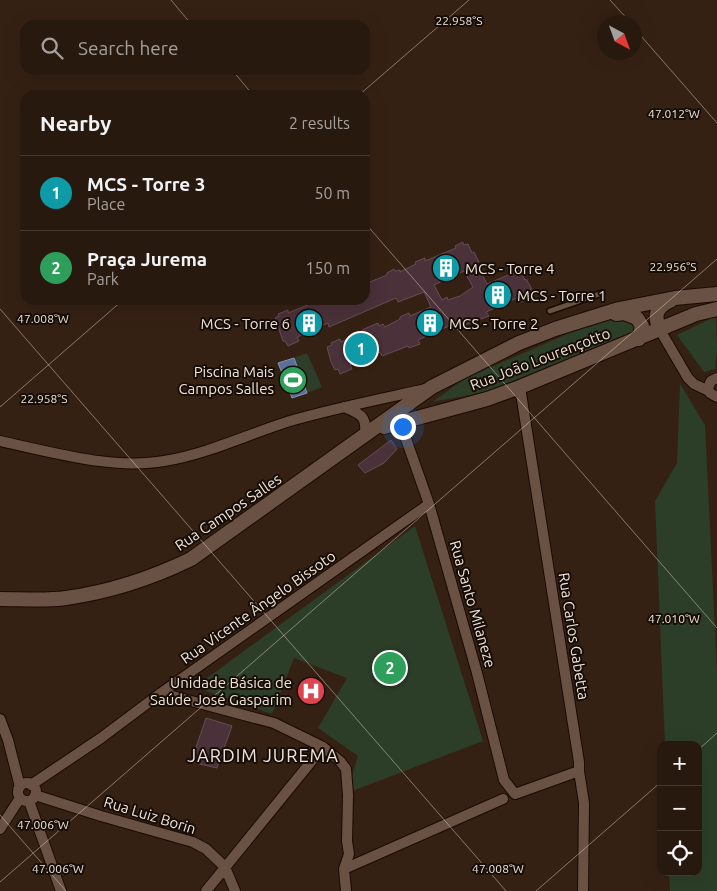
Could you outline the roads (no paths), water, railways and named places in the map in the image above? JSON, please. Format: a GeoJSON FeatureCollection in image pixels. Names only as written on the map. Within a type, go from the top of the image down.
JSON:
{"type":"FeatureCollection","features":[{"type":"Feature","properties":{"kind":"main road"},"geometry":{"type":"LineString","coordinates":[[432,387],[519,343],[599,315],[675,298],[717,294]]}},
{"type":"Feature","properties":{"kind":"main road"},"geometry":{"type":"LineString","coordinates":[[703,295],[717,308]]}},
{"type":"Feature","properties":{"kind":"main road"},"geometry":{"type":"LineString","coordinates":[[660,330],[656,319],[657,312],[675,298]]}},
{"type":"Feature","properties":{"kind":"main road","name":"Rua João Lourençotto"},"geometry":{"type":"LineString","coordinates":[[368,433],[400,422],[487,399],[639,339],[696,314],[717,308]]}},
{"type":"Feature","properties":{"kind":"main road"},"geometry":{"type":"LineString","coordinates":[[599,315],[624,314],[636,318],[642,326],[639,339]]}},
{"type":"Feature","properties":{"kind":"main road"},"geometry":{"type":"LineString","coordinates":[[400,422],[415,406],[470,368]]}},
{"type":"Feature","properties":{"kind":"main road","name":"Rua Campos Salles"},"geometry":{"type":"LineString","coordinates":[[0,599],[65,598],[108,590],[163,573],[191,559],[432,387]]}},
{"type":"Feature","properties":{"kind":"street"},"geometry":{"type":"LineString","coordinates":[[660,330],[688,378],[694,384],[713,394]]}},
{"type":"Feature","properties":{"kind":"street"},"geometry":{"type":"LineString","coordinates":[[713,394],[710,383],[717,378]]}},
{"type":"Feature","properties":{"kind":"street"},"geometry":{"type":"LineString","coordinates":[[0,441],[89,460],[123,463],[163,462],[218,448],[290,422],[344,407],[432,387]]}},
{"type":"Feature","properties":{"kind":"street","name":"Rua Carlos Gabetta"},"geometry":{"type":"LineString","coordinates":[[520,387],[579,762],[584,804],[583,891]]}},
{"type":"Feature","properties":{"kind":"street"},"geometry":{"type":"LineString","coordinates":[[344,407],[361,414],[367,424],[368,433]]}},
{"type":"Feature","properties":{"kind":"street","name":"Rua Santo Milaneze"},"geometry":{"type":"LineString","coordinates":[[400,422],[429,504],[477,674],[504,780],[515,794],[579,771]]}},
{"type":"Feature","properties":{"kind":"street","name":"Rua Vicente Ângelo Bissoto"},"geometry":{"type":"LineString","coordinates":[[0,829],[27,793],[161,693],[429,504]]}},
{"type":"Feature","properties":{"kind":"street"},"geometry":{"type":"LineString","coordinates":[[161,693],[274,723],[323,747],[340,761],[346,769],[348,795],[347,841],[349,854],[344,869],[346,891]]}},
{"type":"Feature","properties":{"kind":"street"},"geometry":{"type":"LineString","coordinates":[[0,719],[61,891]]}},
{"type":"Feature","properties":{"kind":"street"},"geometry":{"type":"LineString","coordinates":[[206,891],[323,747]]}},
{"type":"Feature","properties":{"kind":"street","name":"Rua Luiz Borin"},"geometry":{"type":"LineString","coordinates":[[27,793],[193,842],[206,849],[225,867],[235,891]]}},
{"type":"Feature","properties":{"kind":"street"},"geometry":{"type":"LineString","coordinates":[[344,869],[503,799]]}},
{"type":"Feature","properties":{"kind":"lane"},"geometry":{"type":"LineString","coordinates":[[550,311],[602,293]]}},
{"type":"Feature","properties":{"kind":"water","name":"Piscina Mais Campos Salles"},"geometry":{"type":"Polygon","coordinates":[[[294,358],[307,393],[292,398],[278,363],[294,358]]]}},
{"type":"Feature","properties":{"kind":"place","name":"MCS - Torre 4"},"geometry":{"type":"Point","coordinates":[446,268]}},
{"type":"Feature","properties":{"kind":"place","name":"MCS - Torre 1"},"geometry":{"type":"Point","coordinates":[498,295]}},
{"type":"Feature","properties":{"kind":"place","name":"MCS - Torre 6"},"geometry":{"type":"Point","coordinates":[309,323]}},
{"type":"Feature","properties":{"kind":"place","name":"MCS - Torre 2"},"geometry":{"type":"Point","coordinates":[430,323]}},
{"type":"Feature","properties":{"kind":"place","name":"MCS - Torre 3"},"geometry":{"type":"Point","coordinates":[361,349]}},
{"type":"Feature","properties":{"kind":"place","name":"Piscina Mais Campos Salles"},"geometry":{"type":"Point","coordinates":[293,380]}},
{"type":"Feature","properties":{"kind":"place","name":"Praça Jurema"},"geometry":{"type":"Point","coordinates":[390,668]}},
{"type":"Feature","properties":{"kind":"place","name":"Unidade Básica de Saúde José Gasparim"},"geometry":{"type":"Point","coordinates":[311,691]}},
{"type":"Feature","properties":{"kind":"district","name":"JARDIM JUREMA"},"geometry":{"type":"Point","coordinates":[263,755]}}]}
